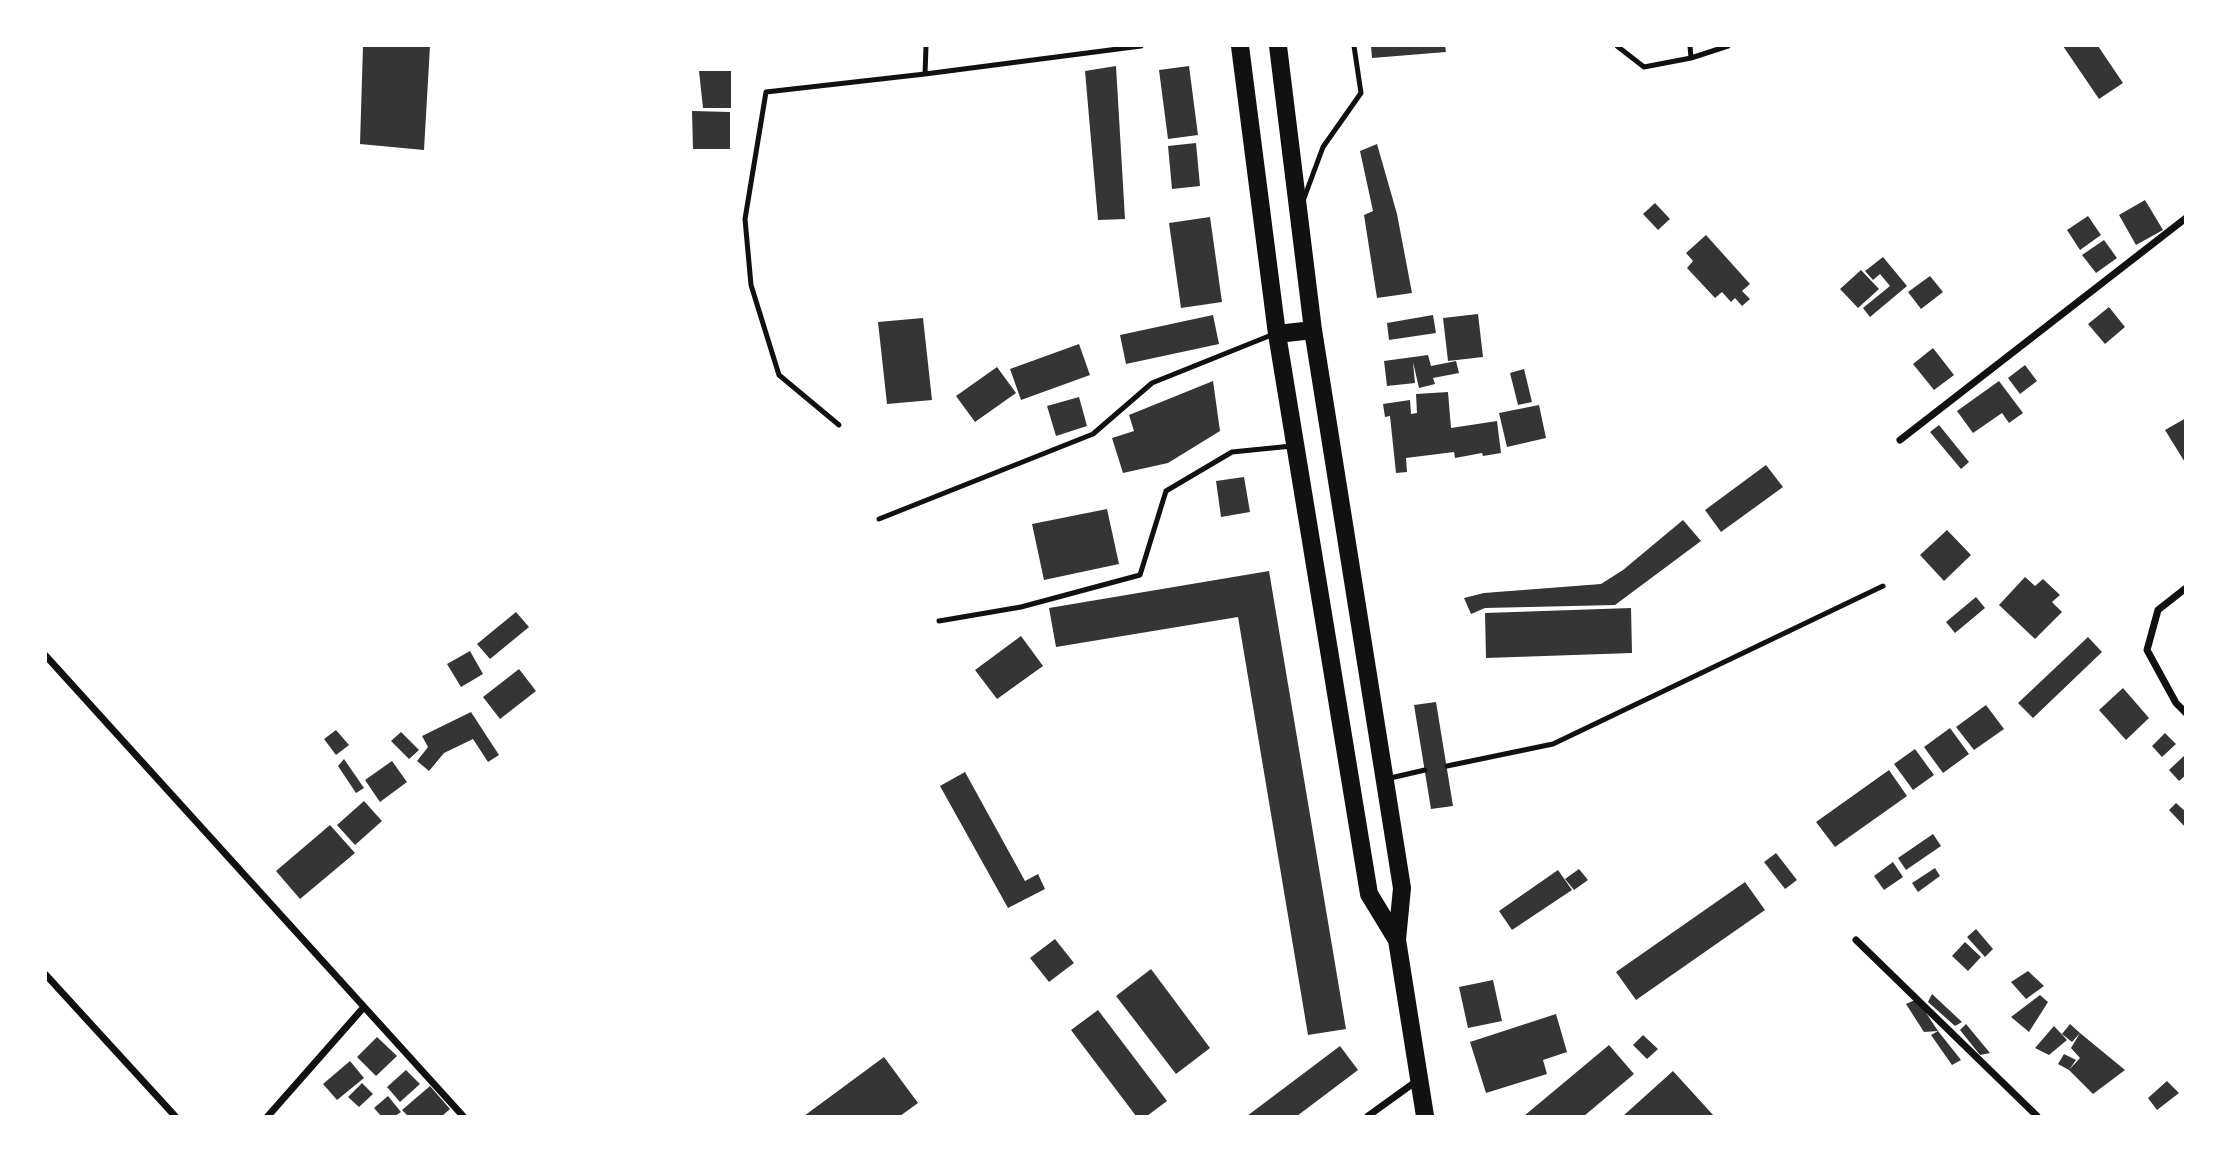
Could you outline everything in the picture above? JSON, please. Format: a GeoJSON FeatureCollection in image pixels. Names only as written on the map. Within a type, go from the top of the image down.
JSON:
{"type":"FeatureCollection","features":[{"type":"Feature","properties":{"kind":"highway"},"geometry":{"type":"LineString","coordinates":[[1240,46],[1277,334],[1368,894],[1397,940]]}},
{"type":"Feature","properties":{"kind":"highway"},"geometry":{"type":"LineString","coordinates":[[1278,46],[1313,330],[1402,888],[1397,940],[1425,1116]]}},
{"type":"Feature","properties":{"kind":"highway"},"geometry":{"type":"LineString","coordinates":[[1277,334],[1313,330]]}},
{"type":"Feature","properties":{"kind":"street"},"geometry":{"type":"LineString","coordinates":[[1900,440],[2186,218]]}},
{"type":"Feature","properties":{"kind":"street"},"geometry":{"type":"LineString","coordinates":[[2186,588],[2158,610],[2147,650],[2176,703],[2186,713]]}},
{"type":"Feature","properties":{"kind":"street"},"geometry":{"type":"LineString","coordinates":[[46,656],[463,1116]]}},
{"type":"Feature","properties":{"kind":"street"},"geometry":{"type":"LineString","coordinates":[[1856,940],[2037,1116]]}},
{"type":"Feature","properties":{"kind":"street"},"geometry":{"type":"LineString","coordinates":[[46,975],[175,1116]]}},
{"type":"Feature","properties":{"kind":"street"},"geometry":{"type":"LineString","coordinates":[[268,1116],[363,1007]]}},
{"type":"Feature","properties":{"kind":"street"},"geometry":{"type":"LineString","coordinates":[[1367,1116],[1419,1080]]}},
{"type":"Feature","properties":{"kind":"lane"},"geometry":{"type":"LineString","coordinates":[[925,74],[926,46]]}},
{"type":"Feature","properties":{"kind":"lane"},"geometry":{"type":"LineString","coordinates":[[839,425],[779,375],[751,285],[745,219],[766,92],[1141,46]]}},
{"type":"Feature","properties":{"kind":"lane"},"geometry":{"type":"LineString","coordinates":[[1299,214],[1323,147],[1361,93],[1354,46]]}},
{"type":"Feature","properties":{"kind":"lane"},"geometry":{"type":"LineString","coordinates":[[1617,46],[1644,67],[1691,58],[1728,46]]}},
{"type":"Feature","properties":{"kind":"lane"},"geometry":{"type":"LineString","coordinates":[[1690,46],[1691,58]]}},
{"type":"Feature","properties":{"kind":"lane"},"geometry":{"type":"LineString","coordinates":[[879,519],[1093,434],[1152,383],[1268,335],[1277,334]]}},
{"type":"Feature","properties":{"kind":"lane"},"geometry":{"type":"LineString","coordinates":[[939,621],[1021,607],[1140,575],[1166,491],[1232,452],[1295,445]]}},
{"type":"Feature","properties":{"kind":"lane"},"geometry":{"type":"LineString","coordinates":[[1447,766],[1553,744],[1883,586]]}},
{"type":"Feature","properties":{"kind":"lane"},"geometry":{"type":"LineString","coordinates":[[1383,779],[1425,771]]}},
{"type":"Feature","properties":{"kind":"building"},"geometry":{"type":"Polygon","coordinates":[[[363,46],[430,46],[424,150],[360,144],[363,46]]]}},
{"type":"Feature","properties":{"kind":"building"},"geometry":{"type":"Polygon","coordinates":[[[1371,46],[1445,46],[1446,52],[1372,58],[1371,46]]]}},
{"type":"Feature","properties":{"kind":"building"},"geometry":{"type":"Polygon","coordinates":[[[2063,46],[2098,46],[2123,83],[2099,99],[2063,46]]]}},
{"type":"Feature","properties":{"kind":"building"},"geometry":{"type":"Polygon","coordinates":[[[1116,66],[1125,219],[1098,220],[1085,71],[1116,66]]]}},
{"type":"Feature","properties":{"kind":"building"},"geometry":{"type":"Polygon","coordinates":[[[1189,66],[1198,135],[1168,139],[1159,70],[1189,66]]]}},
{"type":"Feature","properties":{"kind":"building"},"geometry":{"type":"Polygon","coordinates":[[[699,71],[731,71],[731,108],[703,108],[699,71]]]}},
{"type":"Feature","properties":{"kind":"building"},"geometry":{"type":"Polygon","coordinates":[[[692,111],[730,112],[730,149],[693,149],[692,111]]]}},
{"type":"Feature","properties":{"kind":"building"},"geometry":{"type":"Polygon","coordinates":[[[1196,143],[1200,186],[1172,189],[1168,146],[1196,143]]]}},
{"type":"Feature","properties":{"kind":"building"},"geometry":{"type":"Polygon","coordinates":[[[1377,144],[1397,214],[1412,293],[1377,298],[1364,215],[1373,211],[1360,151],[1377,144]]]}},
{"type":"Feature","properties":{"kind":"building"},"geometry":{"type":"Polygon","coordinates":[[[2145,200],[2163,230],[2136,245],[2119,215],[2145,200]]]}},
{"type":"Feature","properties":{"kind":"building"},"geometry":{"type":"Polygon","coordinates":[[[1655,203],[1670,219],[1658,230],[1643,214],[1655,203]]]}},
{"type":"Feature","properties":{"kind":"building"},"geometry":{"type":"Polygon","coordinates":[[[2088,216],[2101,235],[2080,250],[2067,230],[2088,216]]]}},
{"type":"Feature","properties":{"kind":"building"},"geometry":{"type":"Polygon","coordinates":[[[1210,217],[1222,302],[1181,308],[1169,223],[1210,217]]]}},
{"type":"Feature","properties":{"kind":"building"},"geometry":{"type":"Polygon","coordinates":[[[1706,235],[1750,284],[1742,291],[1750,299],[1742,306],[1735,298],[1731,302],[1722,292],[1715,298],[1687,268],[1693,261],[1686,253],[1706,235]]]}},
{"type":"Feature","properties":{"kind":"building"},"geometry":{"type":"Polygon","coordinates":[[[2104,240],[2117,258],[2096,273],[2082,255],[2104,240]]]}},
{"type":"Feature","properties":{"kind":"building"},"geometry":{"type":"Polygon","coordinates":[[[1883,257],[1907,286],[1870,317],[1863,308],[1890,286],[1880,274],[1873,280],[1865,271],[1883,257]]]}},
{"type":"Feature","properties":{"kind":"building"},"geometry":{"type":"Polygon","coordinates":[[[1861,270],[1879,289],[1858,308],[1840,289],[1861,270]]]}},
{"type":"Feature","properties":{"kind":"building"},"geometry":{"type":"Polygon","coordinates":[[[1930,276],[1943,292],[1921,309],[1908,292],[1930,276]]]}},
{"type":"Feature","properties":{"kind":"building"},"geometry":{"type":"Polygon","coordinates":[[[2109,307],[2125,327],[2105,344],[2088,324],[2109,307]]]}},
{"type":"Feature","properties":{"kind":"building"},"geometry":{"type":"Polygon","coordinates":[[[1478,314],[1483,357],[1448,361],[1443,318],[1478,314]]]}},
{"type":"Feature","properties":{"kind":"building"},"geometry":{"type":"Polygon","coordinates":[[[1213,315],[1219,344],[1126,364],[1120,335],[1213,315]]]}},
{"type":"Feature","properties":{"kind":"building"},"geometry":{"type":"Polygon","coordinates":[[[1433,315],[1436,333],[1389,340],[1387,323],[1433,315]]]}},
{"type":"Feature","properties":{"kind":"building"},"geometry":{"type":"Polygon","coordinates":[[[923,318],[932,400],[887,404],[878,322],[923,318]]]}},
{"type":"Feature","properties":{"kind":"building"},"geometry":{"type":"Polygon","coordinates":[[[1079,344],[1090,375],[1021,400],[1010,369],[1079,344]]]}},
{"type":"Feature","properties":{"kind":"building"},"geometry":{"type":"Polygon","coordinates":[[[1933,348],[1954,375],[1934,390],[1913,364],[1933,348]]]}},
{"type":"Feature","properties":{"kind":"building"},"geometry":{"type":"Polygon","coordinates":[[[1428,355],[1431,366],[1456,361],[1459,373],[1433,378],[1435,384],[1419,388],[1413,362],[1415,383],[1387,386],[1384,361],[1428,355]]]}},
{"type":"Feature","properties":{"kind":"building"},"geometry":{"type":"Polygon","coordinates":[[[2025,365],[2037,381],[2020,394],[2008,378],[2025,365]]]}},
{"type":"Feature","properties":{"kind":"building"},"geometry":{"type":"Polygon","coordinates":[[[997,367],[1016,393],[975,422],[956,396],[997,367]]]}},
{"type":"Feature","properties":{"kind":"building"},"geometry":{"type":"Polygon","coordinates":[[[1524,369],[1532,402],[1518,405],[1510,373],[1524,369]]]}},
{"type":"Feature","properties":{"kind":"building"},"geometry":{"type":"Polygon","coordinates":[[[1213,381],[1220,431],[1168,463],[1123,473],[1112,438],[1134,431],[1129,415],[1213,381]]]}},
{"type":"Feature","properties":{"kind":"building"},"geometry":{"type":"Polygon","coordinates":[[[1999,381],[2023,413],[2009,423],[2002,413],[1973,433],[1957,411],[1999,381]]]}},
{"type":"Feature","properties":{"kind":"building"},"geometry":{"type":"Polygon","coordinates":[[[1448,392],[1451,428],[1497,421],[1501,453],[1455,458],[1454,452],[1406,458],[1407,472],[1396,473],[1390,416],[1385,417],[1383,404],[1410,400],[1411,414],[1417,413],[1416,394],[1448,392]]]}},
{"type":"Feature","properties":{"kind":"building"},"geometry":{"type":"Polygon","coordinates":[[[1079,397],[1087,426],[1056,436],[1047,406],[1079,397]]]}},
{"type":"Feature","properties":{"kind":"building"},"geometry":{"type":"Polygon","coordinates":[[[1539,405],[1546,438],[1507,447],[1499,413],[1539,405]]]}},
{"type":"Feature","properties":{"kind":"building"},"geometry":{"type":"Polygon","coordinates":[[[2186,418],[2186,464],[2165,430],[2186,418]]]}},
{"type":"Feature","properties":{"kind":"building"},"geometry":{"type":"Polygon","coordinates":[[[1939,425],[1969,462],[1961,469],[1930,432],[1939,425]]]}},
{"type":"Feature","properties":{"kind":"building"},"geometry":{"type":"Polygon","coordinates":[[[1766,465],[1783,487],[1721,532],[1705,510],[1766,465]]]}},
{"type":"Feature","properties":{"kind":"building"},"geometry":{"type":"Polygon","coordinates":[[[1244,477],[1250,512],[1221,517],[1216,481],[1244,477]]]}},
{"type":"Feature","properties":{"kind":"building"},"geometry":{"type":"Polygon","coordinates":[[[1107,509],[1119,564],[1044,580],[1032,524],[1107,509]]]}},
{"type":"Feature","properties":{"kind":"building"},"geometry":{"type":"Polygon","coordinates":[[[1683,520],[1701,541],[1615,605],[1485,608],[1471,614],[1464,598],[1484,593],[1601,584],[1623,570],[1683,520]]]}},
{"type":"Feature","properties":{"kind":"building"},"geometry":{"type":"Polygon","coordinates":[[[1947,530],[1971,555],[1944,581],[1920,555],[1947,530]]]}},
{"type":"Feature","properties":{"kind":"building"},"geometry":{"type":"Polygon","coordinates":[[[1269,571],[1346,1029],[1308,1035],[1238,617],[1056,647],[1049,608],[1269,571]]]}},
{"type":"Feature","properties":{"kind":"building"},"geometry":{"type":"Polygon","coordinates":[[[2025,577],[2035,586],[2043,579],[2060,595],[2052,602],[2062,612],[2035,639],[1999,605],[2025,577]]]}},
{"type":"Feature","properties":{"kind":"building"},"geometry":{"type":"Polygon","coordinates":[[[1976,597],[1985,608],[1955,633],[1946,622],[1976,597]]]}},
{"type":"Feature","properties":{"kind":"building"},"geometry":{"type":"Polygon","coordinates":[[[1631,608],[1632,653],[1486,658],[1485,613],[1631,608]]]}},
{"type":"Feature","properties":{"kind":"building"},"geometry":{"type":"Polygon","coordinates":[[[516,612],[529,627],[490,659],[477,644],[516,612]]]}},
{"type":"Feature","properties":{"kind":"building"},"geometry":{"type":"Polygon","coordinates":[[[1021,636],[1043,666],[997,699],[975,670],[1021,636]]]}},
{"type":"Feature","properties":{"kind":"building"},"geometry":{"type":"Polygon","coordinates":[[[2088,637],[2102,652],[2033,718],[2018,703],[2088,637]]]}},
{"type":"Feature","properties":{"kind":"building"},"geometry":{"type":"Polygon","coordinates":[[[470,651],[483,674],[461,687],[447,664],[470,651]]]}},
{"type":"Feature","properties":{"kind":"building"},"geometry":{"type":"Polygon","coordinates":[[[519,669],[536,691],[500,719],[483,697],[519,669]]]}},
{"type":"Feature","properties":{"kind":"building"},"geometry":{"type":"Polygon","coordinates":[[[2123,688],[2149,718],[2126,740],[2099,710],[2123,688]]]}},
{"type":"Feature","properties":{"kind":"building"},"geometry":{"type":"Polygon","coordinates":[[[1436,702],[1453,806],[1431,809],[1414,705],[1436,702]]]}},
{"type":"Feature","properties":{"kind":"building"},"geometry":{"type":"Polygon","coordinates":[[[1986,705],[2004,729],[1974,750],[1956,727],[1986,705]]]}},
{"type":"Feature","properties":{"kind":"building"},"geometry":{"type":"Polygon","coordinates":[[[471,712],[499,755],[488,762],[473,739],[444,753],[429,771],[417,761],[428,747],[422,736],[471,712]]]}},
{"type":"Feature","properties":{"kind":"building"},"geometry":{"type":"Polygon","coordinates":[[[1950,728],[1969,754],[1943,773],[1924,747],[1950,728]]]}},
{"type":"Feature","properties":{"kind":"building"},"geometry":{"type":"Polygon","coordinates":[[[336,730],[349,745],[336,755],[324,739],[336,730]]]}},
{"type":"Feature","properties":{"kind":"building"},"geometry":{"type":"Polygon","coordinates":[[[401,732],[419,750],[409,759],[391,741],[401,732]]]}},
{"type":"Feature","properties":{"kind":"building"},"geometry":{"type":"Polygon","coordinates":[[[2165,733],[2176,744],[2162,757],[2152,746],[2165,733]]]}},
{"type":"Feature","properties":{"kind":"building"},"geometry":{"type":"Polygon","coordinates":[[[1915,749],[1934,775],[1913,790],[1894,764],[1915,749]]]}},
{"type":"Feature","properties":{"kind":"building"},"geometry":{"type":"Polygon","coordinates":[[[2186,754],[2186,775],[2179,781],[2169,770],[2186,754]]]}},
{"type":"Feature","properties":{"kind":"building"},"geometry":{"type":"Polygon","coordinates":[[[344,759],[364,788],[356,793],[338,766],[344,759]]]}},
{"type":"Feature","properties":{"kind":"building"},"geometry":{"type":"Polygon","coordinates":[[[392,761],[407,782],[380,802],[365,780],[392,761]]]}},
{"type":"Feature","properties":{"kind":"building"},"geometry":{"type":"Polygon","coordinates":[[[1889,770],[1907,796],[1835,847],[1816,822],[1889,770]]]}},
{"type":"Feature","properties":{"kind":"building"},"geometry":{"type":"Polygon","coordinates":[[[965,772],[1025,881],[1038,874],[1045,889],[1008,908],[940,786],[965,772]]]}},
{"type":"Feature","properties":{"kind":"building"},"geometry":{"type":"Polygon","coordinates":[[[364,801],[382,821],[355,845],[337,825],[364,801]]]}},
{"type":"Feature","properties":{"kind":"building"},"geometry":{"type":"Polygon","coordinates":[[[2176,803],[2186,812],[2186,828],[2169,810],[2176,803]]]}},
{"type":"Feature","properties":{"kind":"building"},"geometry":{"type":"Polygon","coordinates":[[[330,825],[355,853],[300,899],[276,871],[330,825]]]}},
{"type":"Feature","properties":{"kind":"building"},"geometry":{"type":"Polygon","coordinates":[[[1933,834],[1941,846],[1906,870],[1898,858],[1933,834]]]}},
{"type":"Feature","properties":{"kind":"building"},"geometry":{"type":"Polygon","coordinates":[[[1776,853],[1797,880],[1785,889],[1764,862],[1776,853]]]}},
{"type":"Feature","properties":{"kind":"building"},"geometry":{"type":"Polygon","coordinates":[[[1893,862],[1903,877],[1884,890],[1874,876],[1893,862]]]}},
{"type":"Feature","properties":{"kind":"building"},"geometry":{"type":"Polygon","coordinates":[[[1935,868],[1940,876],[1918,892],[1912,883],[1935,868]]]}},
{"type":"Feature","properties":{"kind":"building"},"geometry":{"type":"Polygon","coordinates":[[[1579,869],[1588,880],[1574,890],[1565,879],[1579,869]]]}},
{"type":"Feature","properties":{"kind":"building"},"geometry":{"type":"Polygon","coordinates":[[[1558,870],[1572,890],[1512,930],[1499,911],[1558,870]]]}},
{"type":"Feature","properties":{"kind":"building"},"geometry":{"type":"Polygon","coordinates":[[[1745,882],[1765,910],[1636,1000],[1616,972],[1745,882]]]}},
{"type":"Feature","properties":{"kind":"building"},"geometry":{"type":"Polygon","coordinates":[[[1976,929],[1993,949],[1985,957],[1967,937],[1976,929]]]}},
{"type":"Feature","properties":{"kind":"building"},"geometry":{"type":"Polygon","coordinates":[[[1055,939],[1074,963],[1049,982],[1030,958],[1055,939]]]}},
{"type":"Feature","properties":{"kind":"building"},"geometry":{"type":"Polygon","coordinates":[[[1965,942],[1981,957],[1968,971],[1952,956],[1965,942]]]}},
{"type":"Feature","properties":{"kind":"building"},"geometry":{"type":"Polygon","coordinates":[[[1151,969],[1210,1048],[1176,1074],[1116,996],[1151,969]]]}},
{"type":"Feature","properties":{"kind":"building"},"geometry":{"type":"Polygon","coordinates":[[[2028,971],[2044,986],[2026,999],[2011,982],[2028,971]]]}},
{"type":"Feature","properties":{"kind":"building"},"geometry":{"type":"Polygon","coordinates":[[[1493,980],[1502,1021],[1468,1028],[1459,987],[1493,980]]]}},
{"type":"Feature","properties":{"kind":"building"},"geometry":{"type":"Polygon","coordinates":[[[1932,994],[1962,1022],[1955,1026],[1928,1002],[1932,994]]]}},
{"type":"Feature","properties":{"kind":"building"},"geometry":{"type":"Polygon","coordinates":[[[2040,995],[2048,1002],[2029,1032],[2011,1017],[2040,995]]]}},
{"type":"Feature","properties":{"kind":"building"},"geometry":{"type":"Polygon","coordinates":[[[1917,999],[1938,1031],[1924,1032],[1906,1004],[1917,999]]]}},
{"type":"Feature","properties":{"kind":"building"},"geometry":{"type":"Polygon","coordinates":[[[1098,1010],[1167,1101],[1147,1116],[1136,1116],[1071,1030],[1098,1010]]]}},
{"type":"Feature","properties":{"kind":"building"},"geometry":{"type":"Polygon","coordinates":[[[1556,1014],[1567,1052],[1543,1060],[1547,1074],[1486,1093],[1470,1042],[1556,1014]]]}},
{"type":"Feature","properties":{"kind":"building"},"geometry":{"type":"Polygon","coordinates":[[[1966,1024],[1990,1053],[1980,1055],[1960,1030],[1966,1024]]]}},
{"type":"Feature","properties":{"kind":"building"},"geometry":{"type":"Polygon","coordinates":[[[2070,1024],[2080,1033],[2072,1042],[2062,1034],[2070,1024]]]}},
{"type":"Feature","properties":{"kind":"building"},"geometry":{"type":"Polygon","coordinates":[[[2054,1026],[2067,1040],[2049,1055],[2035,1048],[2054,1026]]]}},
{"type":"Feature","properties":{"kind":"building"},"geometry":{"type":"Polygon","coordinates":[[[1938,1031],[1961,1060],[1952,1065],[1931,1035],[1938,1031]]]}},
{"type":"Feature","properties":{"kind":"building"},"geometry":{"type":"Polygon","coordinates":[[[2080,1033],[2125,1070],[2093,1094],[2069,1070],[2080,1058],[2071,1048],[2080,1033]]]}},
{"type":"Feature","properties":{"kind":"building"},"geometry":{"type":"Polygon","coordinates":[[[1643,1035],[1658,1049],[1647,1059],[1633,1045],[1643,1035]]]}},
{"type":"Feature","properties":{"kind":"building"},"geometry":{"type":"Polygon","coordinates":[[[377,1037],[397,1056],[376,1076],[357,1057],[377,1037]]]}},
{"type":"Feature","properties":{"kind":"building"},"geometry":{"type":"Polygon","coordinates":[[[1609,1045],[1634,1074],[1584,1116],[1524,1116],[1609,1045]]]}},
{"type":"Feature","properties":{"kind":"building"},"geometry":{"type":"Polygon","coordinates":[[[1340,1046],[1358,1070],[1297,1116],[1247,1116],[1340,1046]]]}},
{"type":"Feature","properties":{"kind":"building"},"geometry":{"type":"Polygon","coordinates":[[[2064,1054],[2076,1060],[2069,1070],[2058,1064],[2064,1054]]]}},
{"type":"Feature","properties":{"kind":"building"},"geometry":{"type":"Polygon","coordinates":[[[884,1057],[918,1103],[900,1116],[804,1116],[884,1057]]]}},
{"type":"Feature","properties":{"kind":"building"},"geometry":{"type":"Polygon","coordinates":[[[350,1061],[364,1078],[337,1100],[323,1084],[350,1061]]]}},
{"type":"Feature","properties":{"kind":"building"},"geometry":{"type":"Polygon","coordinates":[[[406,1070],[420,1084],[400,1102],[387,1087],[406,1070]]]}},
{"type":"Feature","properties":{"kind":"building"},"geometry":{"type":"Polygon","coordinates":[[[1673,1071],[1714,1116],[1623,1116],[1673,1071]]]}},
{"type":"Feature","properties":{"kind":"building"},"geometry":{"type":"Polygon","coordinates":[[[2167,1081],[2179,1093],[2157,1110],[2148,1098],[2167,1081]]]}},
{"type":"Feature","properties":{"kind":"building"},"geometry":{"type":"Polygon","coordinates":[[[362,1083],[373,1094],[359,1107],[348,1097],[362,1083]]]}},
{"type":"Feature","properties":{"kind":"building"},"geometry":{"type":"Polygon","coordinates":[[[430,1086],[450,1109],[442,1116],[408,1116],[402,1110],[430,1086]]]}},
{"type":"Feature","properties":{"kind":"building"},"geometry":{"type":"Polygon","coordinates":[[[388,1096],[401,1112],[395,1116],[381,1116],[374,1108],[388,1096]]]}}]}
